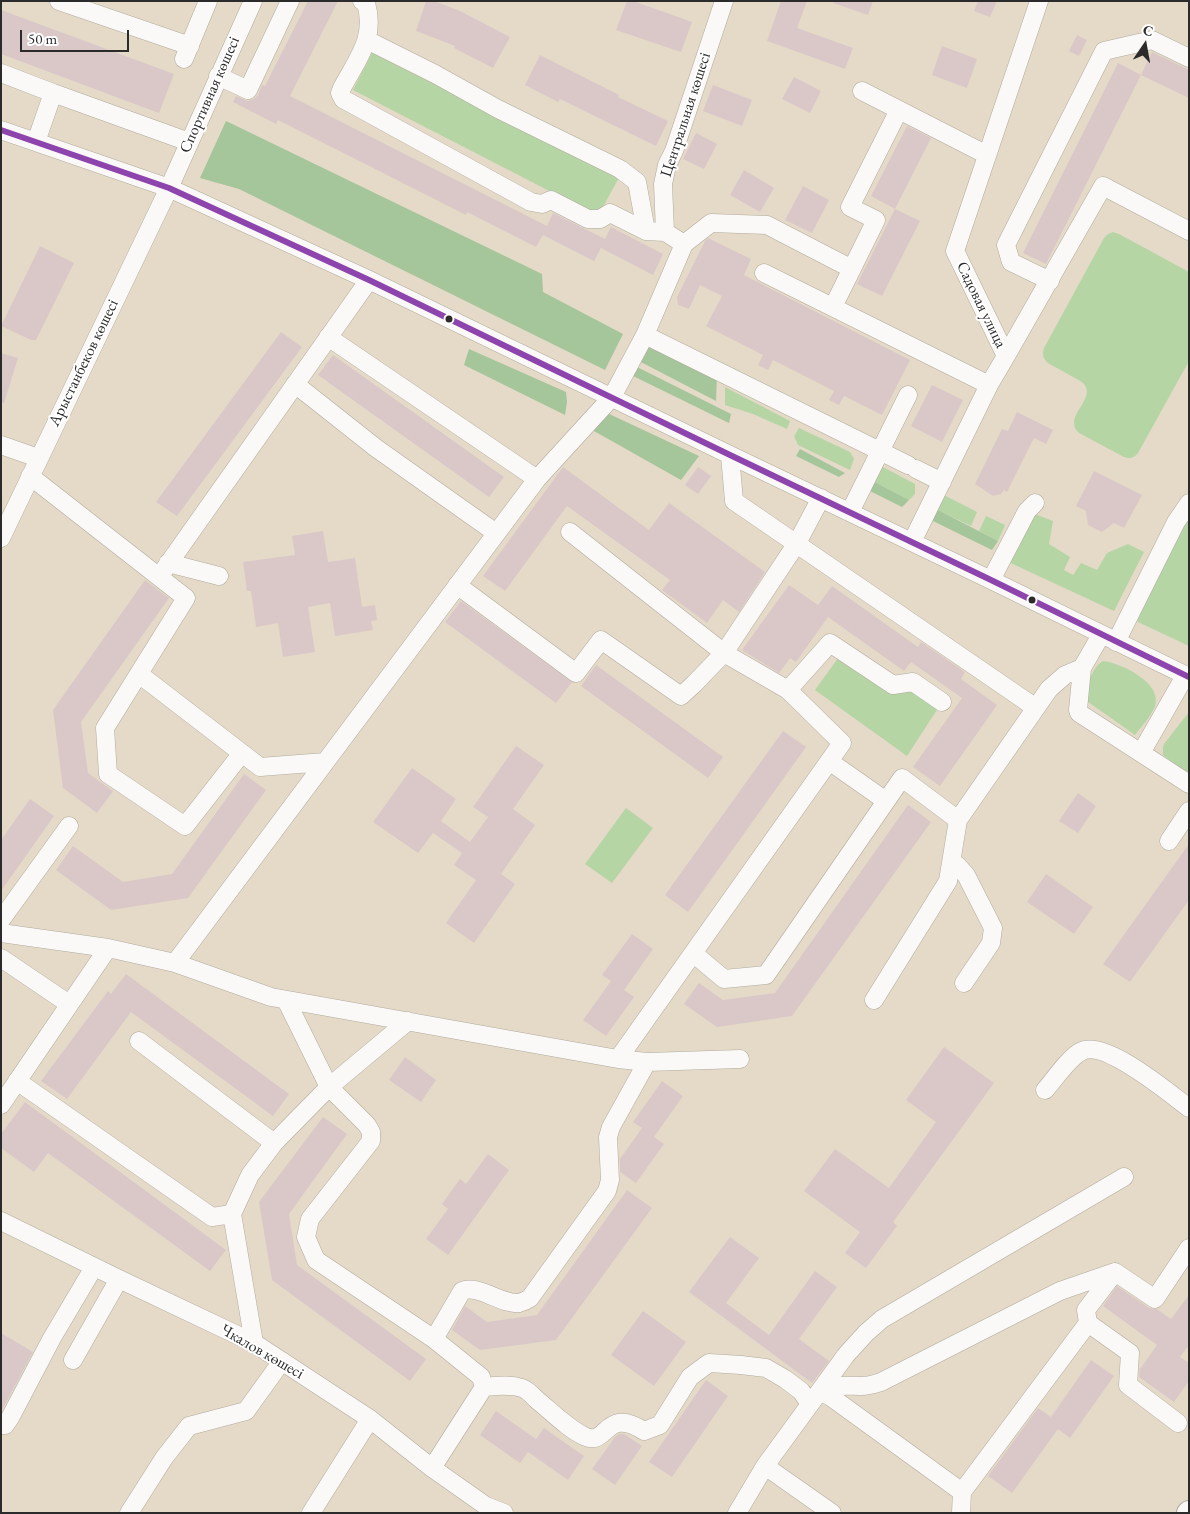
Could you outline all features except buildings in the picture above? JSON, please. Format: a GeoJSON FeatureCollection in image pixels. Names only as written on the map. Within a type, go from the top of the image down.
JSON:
{"type":"FeatureCollection","features":[{"type":"Feature","properties":{"kind":"street","name":"Спортивная көшесі"},"geometry":{"type":"LineString","coordinates":[[168,188],[253,1]]}},
{"type":"Feature","properties":{"kind":"street"},"geometry":{"type":"LineString","coordinates":[[218,76],[248,90],[290,1]]}},
{"type":"Feature","properties":{"kind":"street"},"geometry":{"type":"LineString","coordinates":[[362,1],[366,3],[370,27],[367,40],[340,93],[342,99],[531,202],[542,204],[551,200],[588,219],[600,219],[610,214],[646,231],[665,232],[684,244]]}},
{"type":"Feature","properties":{"kind":"street","name":"Садовая улица"},"geometry":{"type":"LineString","coordinates":[[912,542],[989,385],[1006,356],[955,251],[1039,1]]}},
{"type":"Feature","properties":{"kind":"street"},"geometry":{"type":"LineString","coordinates":[[66,2],[187,52],[202,3]]}},
{"type":"Feature","properties":{"kind":"street","name":"Центральная көшесі"},"geometry":{"type":"LineString","coordinates":[[665,232],[663,184],[667,165],[674,151],[718,3]]}},
{"type":"Feature","properties":{"kind":"street"},"geometry":{"type":"LineString","coordinates":[[367,40],[435,74],[498,109],[620,169],[638,182],[646,231]]}},
{"type":"Feature","properties":{"kind":"street"},"geometry":{"type":"LineString","coordinates":[[1050,281],[1011,262],[1006,245],[1104,51],[1152,40],[1189,58]]}},
{"type":"Feature","properties":{"kind":"street"},"geometry":{"type":"LineString","coordinates":[[1,73],[189,142]]}},
{"type":"Feature","properties":{"kind":"street"},"geometry":{"type":"LineString","coordinates":[[862,91],[987,155]]}},
{"type":"Feature","properties":{"kind":"street"},"geometry":{"type":"LineString","coordinates":[[36,142],[54,93]]}},
{"type":"Feature","properties":{"kind":"street"},"geometry":{"type":"LineString","coordinates":[[833,307],[876,220],[850,207],[899,110]]}},
{"type":"Feature","properties":{"kind":"street"},"geometry":{"type":"LineString","coordinates":[[1,130],[168,188],[369,280],[1187,676],[1141,753]]}},
{"type":"Feature","properties":{"kind":"street"},"geometry":{"type":"LineString","coordinates":[[1006,356],[1103,186],[1189,231]]}},
{"type":"Feature","properties":{"kind":"street","name":"Арыстанбеков көшесі"},"geometry":{"type":"LineString","coordinates":[[1,538],[168,188]]}},
{"type":"Feature","properties":{"kind":"street"},"geometry":{"type":"LineString","coordinates":[[175,962],[537,479],[612,397],[645,334],[684,244],[711,223],[767,225],[852,269]]}},
{"type":"Feature","properties":{"kind":"street"},"geometry":{"type":"LineString","coordinates":[[764,273],[989,385]]}},
{"type":"Feature","properties":{"kind":"street"},"geometry":{"type":"LineString","coordinates":[[163,570],[369,280]]}},
{"type":"Feature","properties":{"kind":"street"},"geometry":{"type":"LineString","coordinates":[[645,334],[942,482]]}},
{"type":"Feature","properties":{"kind":"street"},"geometry":{"type":"LineString","coordinates":[[328,336],[537,479]]}},
{"type":"Feature","properties":{"kind":"street"},"geometry":{"type":"LineString","coordinates":[[294,384],[376,448],[496,533]]}},
{"type":"Feature","properties":{"kind":"street"},"geometry":{"type":"LineString","coordinates":[[850,512],[908,395]]}},
{"type":"Feature","properties":{"kind":"street"},"geometry":{"type":"LineString","coordinates":[[1,445],[38,458]]}},
{"type":"Feature","properties":{"kind":"street"},"geometry":{"type":"LineString","coordinates":[[730,455],[734,500],[1036,708]]}},
{"type":"Feature","properties":{"kind":"street"},"geometry":{"type":"LineString","coordinates":[[30,476],[163,570],[186,598],[105,728],[108,774],[185,826],[242,753]]}},
{"type":"Feature","properties":{"kind":"street"},"geometry":{"type":"LineString","coordinates":[[457,585],[576,673],[601,640],[681,696],[724,653],[797,543],[821,498]]}},
{"type":"Feature","properties":{"kind":"street"},"geometry":{"type":"LineString","coordinates":[[991,580],[1027,511],[1035,502]]}},
{"type":"Feature","properties":{"kind":"street"},"geometry":{"type":"LineString","coordinates":[[874,1000],[948,881],[958,820],[1049,689],[1065,675],[1082,668],[1109,638],[1189,503]]}},
{"type":"Feature","properties":{"kind":"street"},"geometry":{"type":"LineString","coordinates":[[570,532],[724,653],[788,690],[842,743],[618,1059]]}},
{"type":"Feature","properties":{"kind":"street"},"geometry":{"type":"LineString","coordinates":[[163,570],[218,576]]}},
{"type":"Feature","properties":{"kind":"street"},"geometry":{"type":"LineString","coordinates":[[788,690],[830,643],[893,684],[913,682],[942,702]]}},
{"type":"Feature","properties":{"kind":"street"},"geometry":{"type":"LineString","coordinates":[[1082,668],[1079,713],[1189,784]]}},
{"type":"Feature","properties":{"kind":"street"},"geometry":{"type":"LineString","coordinates":[[139,674],[260,768],[325,762]]}},
{"type":"Feature","properties":{"kind":"street"},"geometry":{"type":"LineString","coordinates":[[829,761],[886,801]]}},
{"type":"Feature","properties":{"kind":"street"},"geometry":{"type":"LineString","coordinates":[[693,953],[724,979],[766,975],[902,778],[958,820]]}},
{"type":"Feature","properties":{"kind":"street"},"geometry":{"type":"LineString","coordinates":[[1169,841],[1189,811]]}},
{"type":"Feature","properties":{"kind":"street"},"geometry":{"type":"LineString","coordinates":[[1,920],[69,826]]}},
{"type":"Feature","properties":{"kind":"street"},"geometry":{"type":"LineString","coordinates":[[952,863],[966,875],[993,928],[991,943],[964,983]]}},
{"type":"Feature","properties":{"kind":"street"},"geometry":{"type":"LineString","coordinates":[[1,933],[108,948],[175,962],[271,997],[618,1059],[647,1062],[740,1059]]}},
{"type":"Feature","properties":{"kind":"street"},"geometry":{"type":"LineString","coordinates":[[1,1105],[108,948]]}},
{"type":"Feature","properties":{"kind":"street"},"geometry":{"type":"LineString","coordinates":[[1,958],[69,1004]]}},
{"type":"Feature","properties":{"kind":"street"},"geometry":{"type":"LineString","coordinates":[[286,1000],[329,1087],[367,1125],[371,1132],[371,1141],[310,1219],[306,1237],[316,1260],[434,1339],[481,1377],[484,1388]]}},
{"type":"Feature","properties":{"kind":"street"},"geometry":{"type":"LineString","coordinates":[[254,1343],[232,1214],[250,1174],[274,1143],[329,1087],[408,1021]]}},
{"type":"Feature","properties":{"kind":"street"},"geometry":{"type":"LineString","coordinates":[[139,1041],[274,1143]]}},
{"type":"Feature","properties":{"kind":"street"},"geometry":{"type":"LineString","coordinates":[[1045,1090],[1073,1057],[1084,1050],[1102,1051],[1121,1059],[1189,1108]]}},
{"type":"Feature","properties":{"kind":"street"},"geometry":{"type":"LineString","coordinates":[[434,1339],[462,1291],[466,1289],[512,1303],[530,1298],[607,1191],[610,1180],[608,1137],[611,1127],[647,1062]]}},
{"type":"Feature","properties":{"kind":"street"},"geometry":{"type":"LineString","coordinates":[[17,1081],[212,1217],[232,1214]]}},
{"type":"Feature","properties":{"kind":"street"},"geometry":{"type":"LineString","coordinates":[[737,1513],[765,1466],[846,1355],[882,1319],[1124,1177]]}},
{"type":"Feature","properties":{"kind":"street","name":"Чкалов көшесі"},"geometry":{"type":"LineString","coordinates":[[1,1221],[254,1343],[370,1419],[483,1509],[504,1513]]}},
{"type":"Feature","properties":{"kind":"street"},"geometry":{"type":"LineString","coordinates":[[1115,1272],[1155,1300],[1189,1248]]}},
{"type":"Feature","properties":{"kind":"street"},"geometry":{"type":"LineString","coordinates":[[1,1425],[5,1424],[10,1418],[52,1338],[94,1267]]}},
{"type":"Feature","properties":{"kind":"street"},"geometry":{"type":"LineString","coordinates":[[815,1397],[831,1386],[862,1386],[881,1382],[1060,1291],[1115,1272]]}},
{"type":"Feature","properties":{"kind":"street"},"geometry":{"type":"LineString","coordinates":[[961,1513],[962,1492],[1088,1323],[1086,1310],[1115,1272]]}},
{"type":"Feature","properties":{"kind":"street"},"geometry":{"type":"LineString","coordinates":[[73,1360],[118,1279]]}},
{"type":"Feature","properties":{"kind":"street"},"geometry":{"type":"LineString","coordinates":[[1088,1323],[1130,1353],[1128,1386],[1178,1423]]}},
{"type":"Feature","properties":{"kind":"street"},"geometry":{"type":"LineString","coordinates":[[129,1513],[164,1458],[189,1426],[246,1411],[282,1361]]}},
{"type":"Feature","properties":{"kind":"street"},"geometry":{"type":"LineString","coordinates":[[432,1468],[484,1388],[503,1385],[524,1388],[575,1431],[588,1438],[598,1438],[612,1425],[622,1422],[634,1425],[644,1431],[660,1425],[690,1377],[709,1363],[766,1368],[801,1391],[815,1397],[831,1397],[962,1492]]}},
{"type":"Feature","properties":{"kind":"street"},"geometry":{"type":"LineString","coordinates":[[311,1513],[370,1419]]}},
{"type":"Feature","properties":{"kind":"street"},"geometry":{"type":"LineString","coordinates":[[765,1466],[832,1513]]}},
{"type":"Feature","properties":{"kind":"green space"},"geometry":{"type":"Polygon","coordinates":[[[375,47],[621,174],[598,216],[353,90],[375,47]]]}},
{"type":"Feature","properties":{"kind":"green space"},"geometry":{"type":"Polygon","coordinates":[[[226,121],[542,274],[543,292],[623,334],[605,370],[239,189],[200,178],[226,121]]]}},
{"type":"Feature","properties":{"kind":"green space"},"geometry":{"type":"Polygon","coordinates":[[[1113,232],[1189,272],[1189,361],[1138,453],[1130,458],[1124,457],[1079,433],[1075,427],[1074,420],[1087,394],[1086,388],[1082,382],[1048,363],[1043,355],[1044,348],[1104,238],[1113,232]]]}},
{"type":"Feature","properties":{"kind":"green space"},"geometry":{"type":"Polygon","coordinates":[[[647,340],[717,374],[716,401],[637,360],[647,340]]]}},
{"type":"Feature","properties":{"kind":"green space"},"geometry":{"type":"Polygon","coordinates":[[[469,349],[566,392],[565,415],[464,365],[469,349]]]}},
{"type":"Feature","properties":{"kind":"green space"},"geometry":{"type":"Polygon","coordinates":[[[633,365],[731,414],[729,423],[629,374],[633,365]]]}},
{"type":"Feature","properties":{"kind":"green space"},"geometry":{"type":"Polygon","coordinates":[[[725,387],[790,421],[787,429],[753,414],[725,405],[725,387]]]}},
{"type":"Feature","properties":{"kind":"green space"},"geometry":{"type":"Polygon","coordinates":[[[607,413],[699,456],[681,480],[578,422],[607,413]]]}},
{"type":"Feature","properties":{"kind":"green space"},"geometry":{"type":"Polygon","coordinates":[[[799,428],[850,452],[854,459],[850,470],[798,445],[794,436],[799,428]]]}},
{"type":"Feature","properties":{"kind":"green space"},"geometry":{"type":"Polygon","coordinates":[[[800,449],[845,473],[839,477],[796,456],[800,449]]]}},
{"type":"Feature","properties":{"kind":"green space"},"geometry":{"type":"Polygon","coordinates":[[[881,466],[915,484],[915,494],[909,500],[865,477],[881,466]]]}},
{"type":"Feature","properties":{"kind":"green space"},"geometry":{"type":"Polygon","coordinates":[[[865,477],[909,500],[902,507],[862,487],[865,477]]]}},
{"type":"Feature","properties":{"kind":"green space"},"geometry":{"type":"Polygon","coordinates":[[[944,495],[977,512],[971,526],[937,510],[944,495]]]}},
{"type":"Feature","properties":{"kind":"green space"},"geometry":{"type":"Polygon","coordinates":[[[930,506],[998,541],[992,550],[931,520],[930,506]]]}},
{"type":"Feature","properties":{"kind":"green space"},"geometry":{"type":"Polygon","coordinates":[[[1027,511],[1053,521],[1049,544],[1070,557],[1064,570],[1073,575],[1081,563],[1097,570],[1107,553],[1128,544],[1144,552],[1114,611],[1002,559],[1027,511]]]}},
{"type":"Feature","properties":{"kind":"green space"},"geometry":{"type":"Polygon","coordinates":[[[986,516],[1005,525],[998,541],[979,531],[986,516]]]}},
{"type":"Feature","properties":{"kind":"green space"},"geometry":{"type":"Polygon","coordinates":[[[1180,516],[1189,520],[1189,646],[1138,622],[1135,611],[1180,516]]]}},
{"type":"Feature","properties":{"kind":"green space"},"geometry":{"type":"Polygon","coordinates":[[[841,654],[912,685],[942,702],[907,756],[815,690],[841,654]]]}},
{"type":"Feature","properties":{"kind":"green space"},"geometry":{"type":"Polygon","coordinates":[[[1103,661],[1129,670],[1147,682],[1153,690],[1156,698],[1154,710],[1135,735],[1084,699],[1093,673],[1103,661]]]}},
{"type":"Feature","properties":{"kind":"green space"},"geometry":{"type":"Polygon","coordinates":[[[1189,712],[1189,774],[1163,755],[1163,747],[1189,712]]]}},
{"type":"Feature","properties":{"kind":"green space"},"geometry":{"type":"Polygon","coordinates":[[[626,808],[653,828],[612,883],[585,864],[626,808]]]}},
{"type":"Feature","properties":{"kind":"transit line"},"geometry":{"type":"LineString","coordinates":[[1,130],[169,188],[369,280],[1189,677]]}}]}
